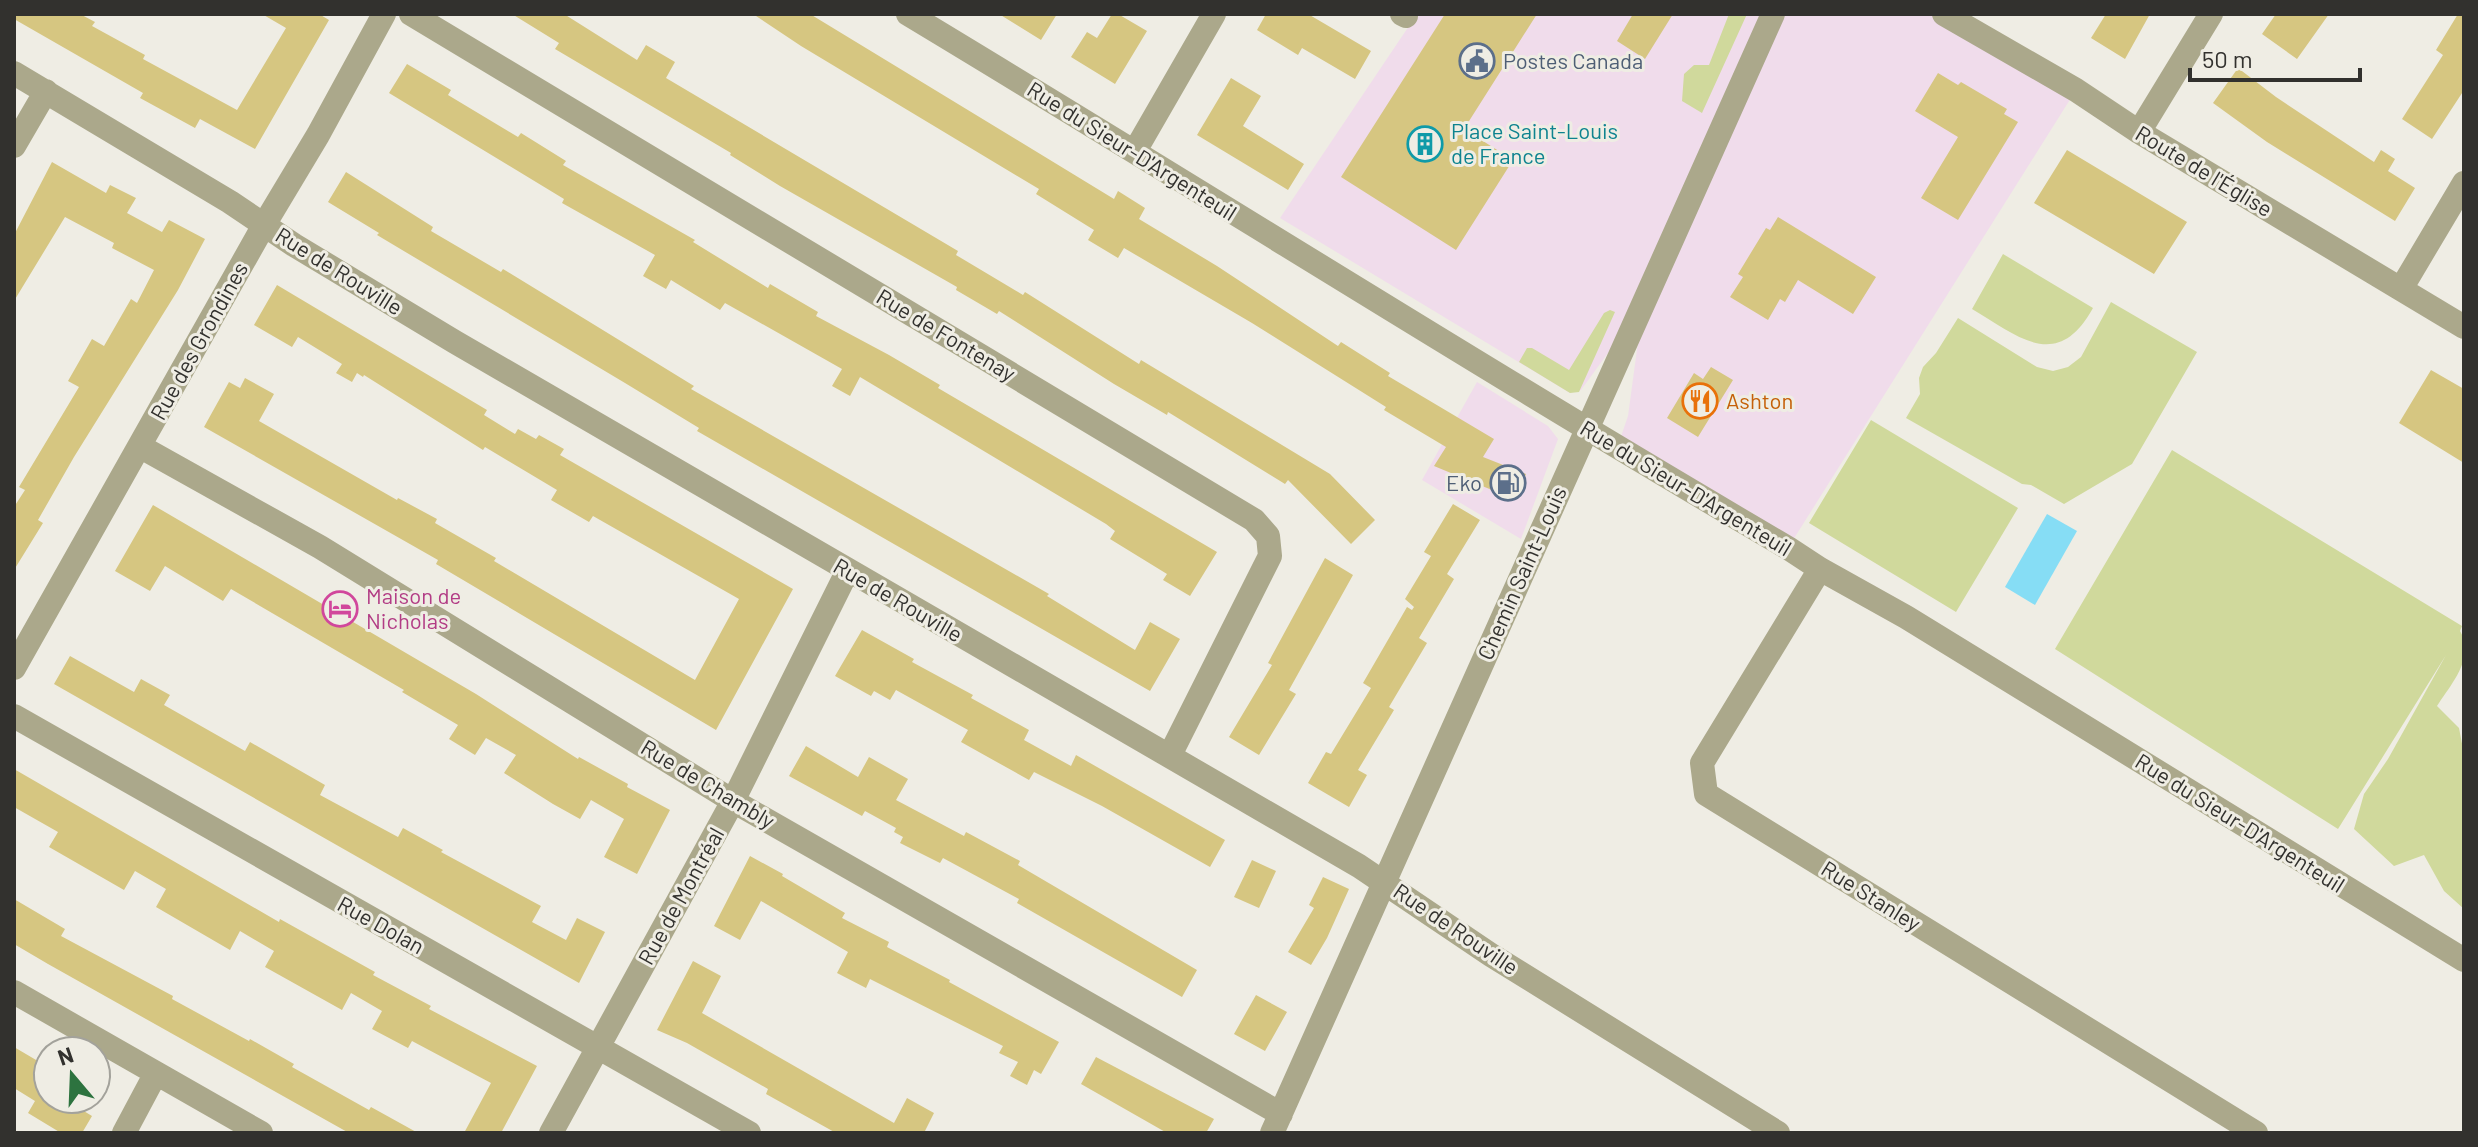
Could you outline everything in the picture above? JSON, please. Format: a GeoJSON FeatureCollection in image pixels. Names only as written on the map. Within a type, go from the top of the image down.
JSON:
{"type":"FeatureCollection","features":[{"type":"Feature","properties":{"kind":"street","name":"Rue des Grondines"},"geometry":{"type":"LineString","coordinates":[[14,668],[384,14]]}},
{"type":"Feature","properties":{"kind":"street","name":"Rue de Fontenay"},"geometry":{"type":"LineString","coordinates":[[411,14],[1254,520],[1268,536],[1270,556],[1170,755]]}},
{"type":"Feature","properties":{"kind":"street","name":"Rue du Sieur-D'Argenteuil"},"geometry":{"type":"LineString","coordinates":[[908,14],[1492,373],[1919,625],[2464,960]]}},
{"type":"Feature","properties":{"kind":"street"},"geometry":{"type":"LineString","coordinates":[[1135,151],[1214,14]]}},
{"type":"Feature","properties":{"kind":"street","name":"Chemin Saint-Louis"},"geometry":{"type":"LineString","coordinates":[[1276,1123],[1773,14]]}},
{"type":"Feature","properties":{"kind":"street","name":"Route de l'Église"},"geometry":{"type":"LineString","coordinates":[[1944,14],[2076,90],[2139,132],[2464,327]]}},
{"type":"Feature","properties":{"kind":"street"},"geometry":{"type":"LineString","coordinates":[[2139,132],[2211,14]]}},
{"type":"Feature","properties":{"kind":"street","name":"Rue de Rouville"},"geometry":{"type":"LineString","coordinates":[[14,73],[455,342],[1385,881],[1408,901],[1491,955],[1778,1133]]}},
{"type":"Feature","properties":{"kind":"street"},"geometry":{"type":"LineString","coordinates":[[14,146],[46,91]]}},
{"type":"Feature","properties":{"kind":"street"},"geometry":{"type":"LineString","coordinates":[[2401,289],[2464,183]]}},
{"type":"Feature","properties":{"kind":"street","name":"Rue de Chambly"},"geometry":{"type":"LineString","coordinates":[[141,447],[320,547],[733,801],[1276,1123]]}},
{"type":"Feature","properties":{"kind":"street","name":"Rue Stanley"},"geometry":{"type":"LineString","coordinates":[[1820,569],[1702,763],[1706,794],[2256,1133]]}},
{"type":"Feature","properties":{"kind":"street","name":"Rue de Montréal"},"geometry":{"type":"LineString","coordinates":[[551,1133],[733,801],[848,570]]}},
{"type":"Feature","properties":{"kind":"street","name":"Rue Dolan"},"geometry":{"type":"LineString","coordinates":[[14,716],[749,1133]]}},
{"type":"Feature","properties":{"kind":"street"},"geometry":{"type":"LineString","coordinates":[[14,992],[261,1133]]}},
{"type":"Feature","properties":{"kind":"street"},"geometry":{"type":"LineString","coordinates":[[124,1133],[156,1073]]}},
{"type":"Feature","properties":{"kind":"shaded area"},"geometry":{"type":"Polygon","coordinates":[[[1417,14],[1944,14],[2076,90],[1788,548],[1617,448],[1628,416],[1643,305],[1581,390],[1570,393],[1280,218],[1417,14]]]}},
{"type":"Feature","properties":{"kind":"shaded area"},"geometry":{"type":"Polygon","coordinates":[[[1477,382],[1548,426],[1558,439],[1521,539],[1422,480],[1477,382]]]}},
{"type":"Feature","properties":{"kind":"green space"},"geometry":{"type":"Polygon","coordinates":[[[1729,14],[1747,14],[1702,113],[1682,101],[1684,74],[1694,65],[1709,65],[1729,14]]]}},
{"type":"Feature","properties":{"kind":"green space"},"geometry":{"type":"Polygon","coordinates":[[[2003,254],[2093,308],[2079,328],[2065,339],[2051,344],[2036,343],[2021,338],[1972,309],[2003,254]]]}},
{"type":"Feature","properties":{"kind":"green space"},"geometry":{"type":"Polygon","coordinates":[[[2111,302],[2197,352],[2132,464],[2064,504],[2031,485],[2022,484],[1906,418],[1920,394],[1919,378],[1923,367],[1936,353],[1958,318],[2037,367],[2053,371],[2068,367],[2081,357],[2111,302]]]}},
{"type":"Feature","properties":{"kind":"green space"},"geometry":{"type":"Polygon","coordinates":[[[1610,310],[1615,312],[1579,392],[1570,393],[1519,362],[1527,348],[1532,348],[1569,370],[1604,313],[1610,310]]]}},
{"type":"Feature","properties":{"kind":"green space"},"geometry":{"type":"Polygon","coordinates":[[[1871,420],[2018,508],[1956,612],[1809,523],[1871,420]]]}},
{"type":"Feature","properties":{"kind":"green space"},"geometry":{"type":"Polygon","coordinates":[[[2172,450],[2462,626],[2460,631],[2465,651],[2460,670],[2437,706],[2459,728],[2464,754],[2464,909],[2444,891],[2424,855],[2394,866],[2354,829],[2364,794],[2388,759],[2446,655],[2338,829],[2055,649],[2172,450]]]}},
{"type":"Feature","properties":{"kind":"water"},"geometry":{"type":"Polygon","coordinates":[[[2047,514],[2077,531],[2035,605],[2005,587],[2047,514]]]}},
{"type":"Feature","properties":{"kind":"building"},"geometry":{"type":"Polygon","coordinates":[[[14,14],[80,14],[95,22],[92,26],[145,55],[143,59],[237,110],[286,28],[262,14],[319,14],[329,20],[255,149],[200,119],[195,128],[140,98],[143,93],[14,19],[14,14]]]}},
{"type":"Feature","properties":{"kind":"building"},"geometry":{"type":"Polygon","coordinates":[[[512,14],[564,14],[637,60],[646,45],[675,62],[666,78],[958,251],[956,255],[1023,295],[1025,292],[1139,364],[1141,360],[1330,474],[1375,520],[1351,544],[1288,480],[1285,484],[1168,412],[1167,415],[1114,384],[999,311],[997,314],[956,290],[957,287],[780,186],[731,153],[555,49],[559,43],[512,14]]]}},
{"type":"Feature","properties":{"kind":"building"},"geometry":{"type":"Polygon","coordinates":[[[753,14],[810,14],[1114,199],[1118,191],[1145,208],[1139,219],[1338,346],[1341,342],[1390,373],[1388,376],[1494,439],[1483,457],[1526,474],[1516,500],[1434,466],[1446,447],[1384,410],[1386,407],[1124,248],[1118,258],[1088,240],[1094,230],[1036,194],[1039,189],[753,14]]]}},
{"type":"Feature","properties":{"kind":"building"},"geometry":{"type":"Polygon","coordinates":[[[999,14],[1057,14],[1041,40],[999,14]]]}},
{"type":"Feature","properties":{"kind":"building"},"geometry":{"type":"Polygon","coordinates":[[[1112,14],[1118,14],[1147,31],[1115,84],[1071,57],[1087,32],[1097,38],[1112,14]]]}},
{"type":"Feature","properties":{"kind":"building"},"geometry":{"type":"Polygon","coordinates":[[[1266,14],[1308,14],[1371,51],[1355,79],[1302,48],[1298,55],[1257,30],[1266,14]]]}},
{"type":"Feature","properties":{"kind":"building","name":"Place Saint-Louis de France"},"geometry":{"type":"Polygon","coordinates":[[[1445,14],[1537,14],[1464,129],[1513,160],[1456,250],[1341,177],[1445,14]]]}},
{"type":"Feature","properties":{"kind":"building"},"geometry":{"type":"Polygon","coordinates":[[[1633,14],[1673,14],[1645,59],[1617,41],[1633,14]]]}},
{"type":"Feature","properties":{"kind":"building"},"geometry":{"type":"Polygon","coordinates":[[[2106,14],[2150,14],[2125,59],[2091,38],[2106,14]]]}},
{"type":"Feature","properties":{"kind":"building"},"geometry":{"type":"Polygon","coordinates":[[[2276,14],[2329,14],[2297,59],[2262,34],[2276,14]]]}},
{"type":"Feature","properties":{"kind":"building"},"geometry":{"type":"Polygon","coordinates":[[[2458,14],[2464,14],[2464,90],[2432,139],[2402,119],[2443,55],[2436,50],[2458,14]]]}},
{"type":"Feature","properties":{"kind":"building"},"geometry":{"type":"Polygon","coordinates":[[[407,64],[451,90],[448,95],[518,137],[521,133],[566,161],[563,165],[695,240],[693,242],[768,288],[770,284],[818,312],[816,316],[940,385],[938,388],[1217,552],[1190,596],[1163,580],[1167,574],[1110,539],[1115,531],[1106,524],[860,377],[850,396],[832,386],[842,369],[725,303],[720,310],[671,280],[666,289],[643,276],[655,255],[562,203],[564,199],[389,93],[407,64]]]}},
{"type":"Feature","properties":{"kind":"building"},"geometry":{"type":"Polygon","coordinates":[[[2238,68],[2374,162],[2381,150],[2395,159],[2388,171],[2415,188],[2395,221],[2267,142],[2213,103],[2238,68]]]}},
{"type":"Feature","properties":{"kind":"building"},"geometry":{"type":"Polygon","coordinates":[[[1938,73],[1958,85],[1961,82],[2007,109],[2004,114],[2018,122],[1958,220],[1921,198],[1958,137],[1915,111],[1938,73]]]}},
{"type":"Feature","properties":{"kind":"building"},"geometry":{"type":"Polygon","coordinates":[[[1231,78],[1261,96],[1243,126],[1304,164],[1288,190],[1197,135],[1231,78]]]}},
{"type":"Feature","properties":{"kind":"building"},"geometry":{"type":"Polygon","coordinates":[[[2067,150],[2187,222],[2154,274],[2034,203],[2067,150]]]}},
{"type":"Feature","properties":{"kind":"building"},"geometry":{"type":"Polygon","coordinates":[[[52,162],[106,193],[110,185],[136,198],[127,213],[162,232],[169,220],[205,239],[178,290],[74,457],[38,520],[43,523],[14,570],[14,507],[25,490],[19,487],[79,387],[68,381],[92,339],[104,346],[131,299],[137,303],[154,270],[112,248],[114,243],[65,217],[14,301],[14,235],[52,162]]]}},
{"type":"Feature","properties":{"kind":"building"},"geometry":{"type":"Polygon","coordinates":[[[346,172],[433,227],[431,231],[501,272],[503,269],[694,386],[691,389],[1049,594],[1047,596],[1135,650],[1150,622],[1180,639],[1150,691],[697,431],[699,428],[377,235],[379,233],[328,202],[346,172]]]}},
{"type":"Feature","properties":{"kind":"building"},"geometry":{"type":"Polygon","coordinates":[[[1778,217],[1876,277],[1853,314],[1798,280],[1785,302],[1780,299],[1768,320],[1730,297],[1743,277],[1738,274],[1766,228],[1770,230],[1778,217]]]}},
{"type":"Feature","properties":{"kind":"building"},"geometry":{"type":"Polygon","coordinates":[[[277,285],[487,410],[484,415],[515,434],[518,429],[536,439],[539,435],[564,449],[560,455],[793,589],[716,730],[436,564],[438,560],[204,427],[229,382],[240,388],[245,378],[274,394],[259,421],[397,500],[437,519],[435,523],[496,558],[494,561],[695,680],[739,599],[593,516],[589,522],[551,500],[557,490],[485,447],[483,450],[364,375],[357,373],[352,382],[336,373],[342,364],[298,337],[292,347],[254,325],[277,285]]]}},
{"type":"Feature","properties":{"kind":"building"},"geometry":{"type":"Polygon","coordinates":[[[1711,367],[1733,380],[1698,437],[1667,418],[1694,373],[1703,379],[1711,367]]]}},
{"type":"Feature","properties":{"kind":"building"},"geometry":{"type":"Polygon","coordinates":[[[2431,370],[2464,389],[2464,463],[2399,423],[2431,370]]]}},
{"type":"Feature","properties":{"kind":"building"},"geometry":{"type":"Polygon","coordinates":[[[1453,504],[1480,520],[1447,574],[1454,579],[1419,638],[1427,643],[1389,707],[1394,710],[1358,770],[1367,775],[1349,807],[1308,783],[1326,752],[1331,754],[1371,688],[1363,683],[1407,607],[1412,610],[1414,607],[1405,599],[1431,556],[1424,552],[1453,504]]]}},
{"type":"Feature","properties":{"kind":"building"},"geometry":{"type":"Polygon","coordinates":[[[153,505],[476,694],[578,759],[670,810],[637,874],[604,857],[624,819],[591,800],[580,819],[553,804],[504,773],[516,755],[486,738],[475,755],[449,739],[458,725],[231,589],[223,601],[165,566],[150,591],[115,571],[153,505]]]}},
{"type":"Feature","properties":{"kind":"building"},"geometry":{"type":"Polygon","coordinates":[[[1325,558],[1353,575],[1289,690],[1296,694],[1259,755],[1229,737],[1272,665],[1268,663],[1325,558]]]}},
{"type":"Feature","properties":{"kind":"building"},"geometry":{"type":"Polygon","coordinates":[[[862,630],[1029,730],[1024,740],[1071,766],[1076,755],[1225,840],[1210,867],[1102,806],[1034,772],[1029,780],[961,742],[968,730],[896,690],[890,700],[874,691],[871,696],[835,676],[862,630]]]}},
{"type":"Feature","properties":{"kind":"building"},"geometry":{"type":"Polygon","coordinates":[[[70,656],[134,692],[141,679],[170,695],[164,705],[245,751],[250,742],[325,785],[320,795],[398,837],[403,828],[541,906],[532,922],[566,940],[577,918],[605,932],[579,983],[54,684],[70,656]]]}},
{"type":"Feature","properties":{"kind":"building"},"geometry":{"type":"Polygon","coordinates":[[[806,746],[858,777],[869,757],[908,779],[896,800],[1020,861],[1018,865],[1197,970],[1182,997],[1017,903],[1019,899],[943,858],[940,863],[900,843],[903,837],[894,832],[896,828],[865,811],[862,816],[789,776],[806,746]]]}},
{"type":"Feature","properties":{"kind":"building"},"geometry":{"type":"Polygon","coordinates":[[[14,769],[279,922],[280,919],[375,972],[373,975],[431,1006],[429,1009],[537,1066],[501,1133],[464,1133],[491,1083],[412,1041],[408,1048],[372,1029],[382,1011],[351,993],[342,1010],[265,967],[274,951],[240,931],[230,950],[156,907],[166,889],[135,871],[124,890],[49,847],[58,832],[14,807],[14,769]]]}},
{"type":"Feature","properties":{"kind":"building"},"geometry":{"type":"Polygon","coordinates":[[[750,856],[845,913],[842,918],[889,942],[887,947],[1059,1042],[1041,1074],[1034,1070],[1027,1085],[1010,1076],[1018,1062],[999,1053],[1003,1046],[870,979],[866,988],[837,973],[848,952],[761,901],[740,940],[714,926],[750,856]]]}},
{"type":"Feature","properties":{"kind":"building"},"geometry":{"type":"Polygon","coordinates":[[[1252,860],[1276,871],[1259,908],[1234,897],[1252,860]]]}},
{"type":"Feature","properties":{"kind":"building"},"geometry":{"type":"Polygon","coordinates":[[[1323,877],[1349,889],[1311,965],[1288,952],[1314,908],[1309,905],[1323,877]]]}},
{"type":"Feature","properties":{"kind":"building"},"geometry":{"type":"Polygon","coordinates":[[[14,899],[65,929],[61,936],[250,1039],[294,1064],[292,1067],[369,1110],[371,1107],[418,1133],[349,1133],[48,964],[14,944],[14,899]]]}},
{"type":"Feature","properties":{"kind":"building"},"geometry":{"type":"Polygon","coordinates":[[[693,961],[721,976],[702,1013],[894,1123],[907,1098],[934,1113],[924,1133],[836,1133],[766,1094],[768,1089],[687,1043],[657,1030],[693,961]]]}},
{"type":"Feature","properties":{"kind":"building"},"geometry":{"type":"Polygon","coordinates":[[[1256,995],[1287,1012],[1265,1051],[1234,1034],[1256,995]]]}},
{"type":"Feature","properties":{"kind":"building"},"geometry":{"type":"Polygon","coordinates":[[[14,1047],[32,1058],[32,1099],[14,1088],[14,1047]]]}},
{"type":"Feature","properties":{"kind":"building"},"geometry":{"type":"Polygon","coordinates":[[[1096,1057],[1214,1119],[1206,1133],[1167,1133],[1081,1084],[1096,1057]]]}},
{"type":"Feature","properties":{"kind":"building"},"geometry":{"type":"Polygon","coordinates":[[[32,1106],[32,1115],[92,1116],[82,1133],[61,1133],[28,1113],[32,1106]]]}},
{"type":"Feature","properties":{"kind":"place","name":"Postes Canada"},"geometry":{"type":"Point","coordinates":[1477,61]}},
{"type":"Feature","properties":{"kind":"place","name":"Place Saint-Louis de France"},"geometry":{"type":"Point","coordinates":[1425,144]}},
{"type":"Feature","properties":{"kind":"place","name":"Ashton"},"geometry":{"type":"Point","coordinates":[1700,401]}},
{"type":"Feature","properties":{"kind":"place","name":"Eko"},"geometry":{"type":"Point","coordinates":[1508,483]}},
{"type":"Feature","properties":{"kind":"place","name":"Maison de Nicholas"},"geometry":{"type":"Point","coordinates":[340,609]}}]}
